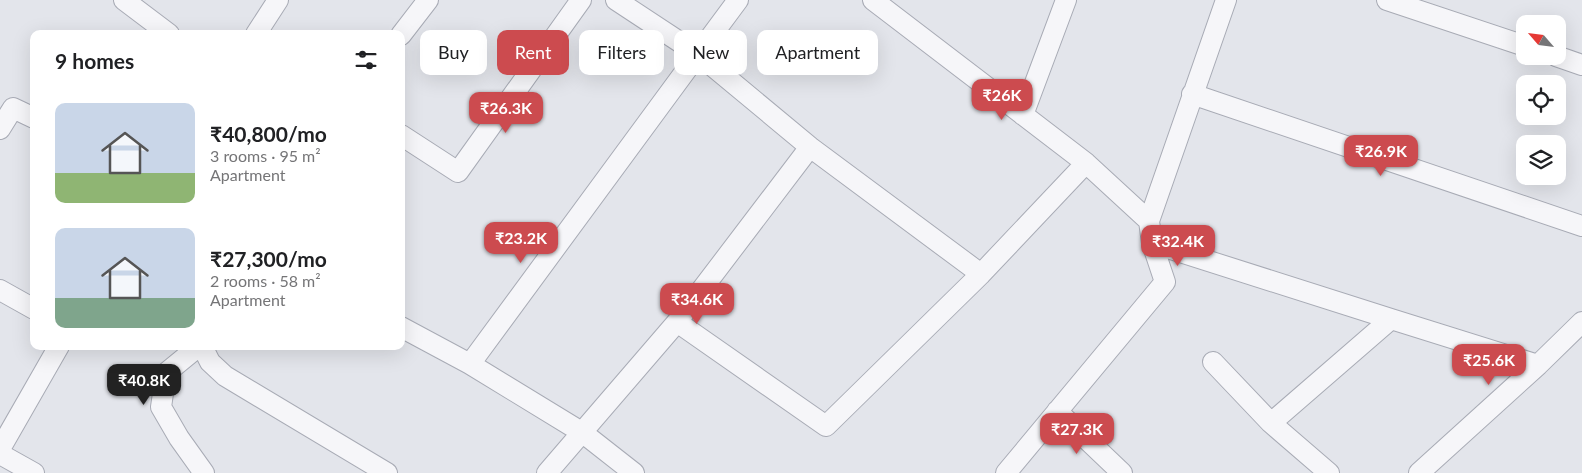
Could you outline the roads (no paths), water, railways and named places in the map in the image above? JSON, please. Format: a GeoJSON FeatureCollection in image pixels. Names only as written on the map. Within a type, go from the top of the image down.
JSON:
{"type":"FeatureCollection","features":[{"type":"Feature","properties":{"kind":"street"},"geometry":{"type":"LineString","coordinates":[[124,0],[164,30]]}},
{"type":"Feature","properties":{"kind":"street"},"geometry":{"type":"LineString","coordinates":[[259,30],[278,0]]}},
{"type":"Feature","properties":{"kind":"street"},"geometry":{"type":"LineString","coordinates":[[405,30],[428,0]]}},
{"type":"Feature","properties":{"kind":"street"},"geometry":{"type":"LineString","coordinates":[[405,138],[458,172],[580,0]]}},
{"type":"Feature","properties":{"kind":"street"},"geometry":{"type":"LineString","coordinates":[[616,0],[674,38]]}},
{"type":"Feature","properties":{"kind":"street"},"geometry":{"type":"LineString","coordinates":[[716,30],[738,0]]}},
{"type":"Feature","properties":{"kind":"street"},"geometry":{"type":"LineString","coordinates":[[1023,116],[1066,0]]}},
{"type":"Feature","properties":{"kind":"street"},"geometry":{"type":"LineString","coordinates":[[1006,473],[1164,282],[1152,243],[1148,221],[1226,0]]}},
{"type":"Feature","properties":{"kind":"street"},"geometry":{"type":"LineString","coordinates":[[1387,0],[1516,43]]}},
{"type":"Feature","properties":{"kind":"street"},"geometry":{"type":"LineString","coordinates":[[883,3],[1023,116],[1086,164],[1148,221]]}},
{"type":"Feature","properties":{"kind":"street"},"geometry":{"type":"LineString","coordinates":[[1566,59],[1582,65]]}},
{"type":"Feature","properties":{"kind":"street"},"geometry":{"type":"LineString","coordinates":[[470,364],[683,75]]}},
{"type":"Feature","properties":{"kind":"street"},"geometry":{"type":"LineString","coordinates":[[723,75],[810,147],[981,274]]}},
{"type":"Feature","properties":{"kind":"street"},"geometry":{"type":"LineString","coordinates":[[1192,94],[1582,226]]}},
{"type":"Feature","properties":{"kind":"street"},"geometry":{"type":"LineString","coordinates":[[0,129],[12,108],[30,116]]}},
{"type":"Feature","properties":{"kind":"street"},"geometry":{"type":"LineString","coordinates":[[547,473],[677,322],[810,147]]}},
{"type":"Feature","properties":{"kind":"street"},"geometry":{"type":"LineString","coordinates":[[677,322],[826,426],[981,274],[1086,164]]}},
{"type":"Feature","properties":{"kind":"street"},"geometry":{"type":"LineString","coordinates":[[1152,243],[1538,365]]}},
{"type":"Feature","properties":{"kind":"street"},"geometry":{"type":"LineString","coordinates":[[0,290],[30,307]]}},
{"type":"Feature","properties":{"kind":"street"},"geometry":{"type":"LineString","coordinates":[[1271,423],[1391,319]]}},
{"type":"Feature","properties":{"kind":"street"},"geometry":{"type":"LineString","coordinates":[[1419,473],[1538,365],[1582,322]]}},
{"type":"Feature","properties":{"kind":"street"},"geometry":{"type":"LineString","coordinates":[[405,329],[470,364],[582,433],[634,473]]}},
{"type":"Feature","properties":{"kind":"street"},"geometry":{"type":"LineString","coordinates":[[0,449],[57,350]]}},
{"type":"Feature","properties":{"kind":"street"},"geometry":{"type":"LineString","coordinates":[[196,350],[166,373],[161,408],[179,438],[204,473]]}},
{"type":"Feature","properties":{"kind":"street"},"geometry":{"type":"LineString","coordinates":[[203,350],[210,362],[225,376],[387,473]]}},
{"type":"Feature","properties":{"kind":"street"},"geometry":{"type":"LineString","coordinates":[[1213,362],[1271,423],[1329,473]]}},
{"type":"Feature","properties":{"kind":"street"},"geometry":{"type":"LineString","coordinates":[[1057,411],[1122,473]]}},
{"type":"Feature","properties":{"kind":"street"},"geometry":{"type":"LineString","coordinates":[[0,454],[34,473]]}}]}
